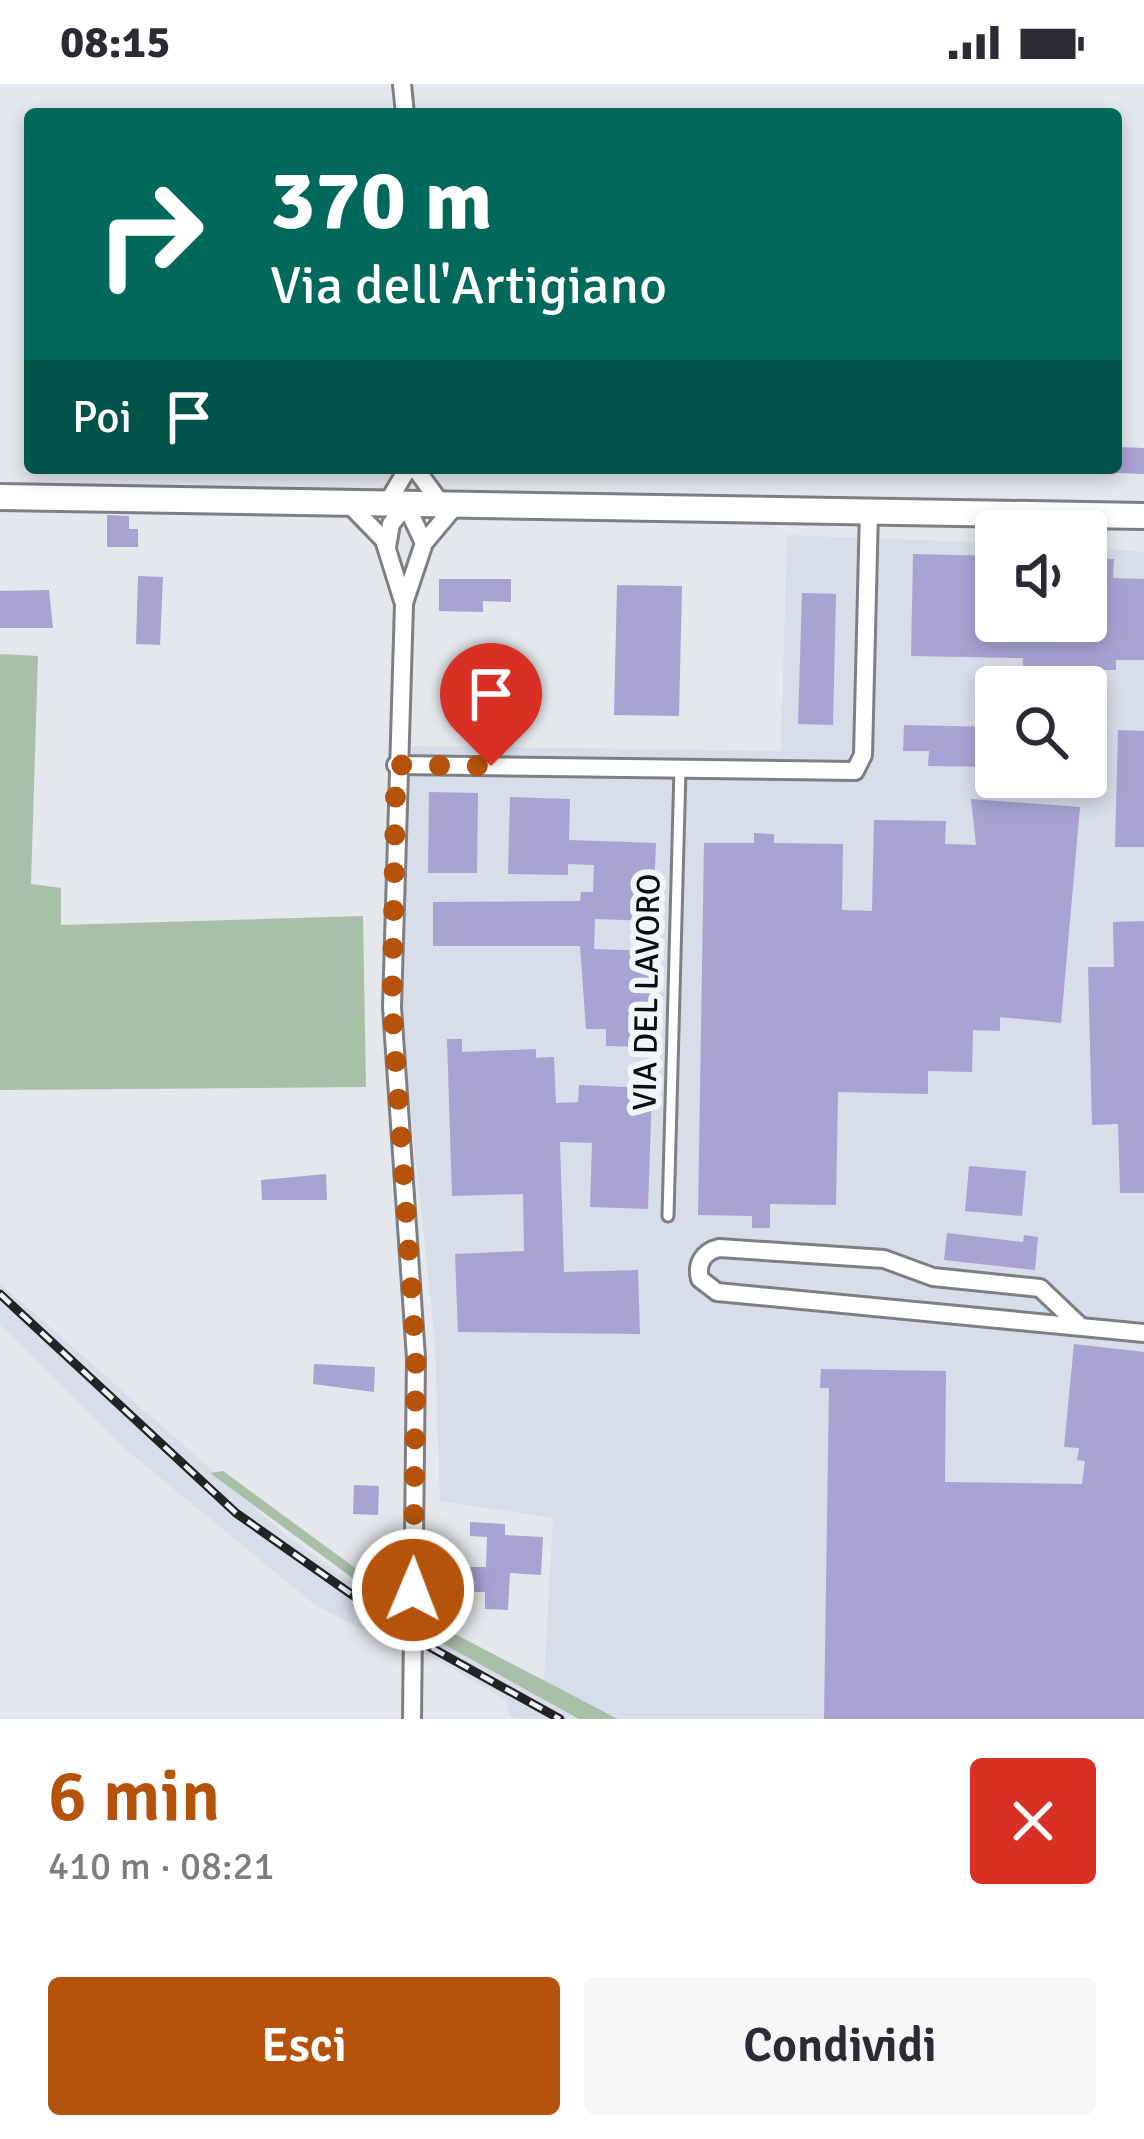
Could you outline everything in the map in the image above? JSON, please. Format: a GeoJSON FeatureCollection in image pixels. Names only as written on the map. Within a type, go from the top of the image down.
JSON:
{"type":"FeatureCollection","features":[{"type":"Feature","properties":{"kind":"street"},"geometry":{"type":"LineString","coordinates":[[387,548],[409,474]]}},
{"type":"Feature","properties":{"kind":"street"},"geometry":{"type":"LineString","coordinates":[[417,474],[449,506]]}},
{"type":"Feature","properties":{"kind":"street"},"geometry":{"type":"LineString","coordinates":[[0,496],[1142,515]]}},
{"type":"Feature","properties":{"kind":"street"},"geometry":{"type":"LineString","coordinates":[[350,505],[387,548],[404,604]]}},
{"type":"Feature","properties":{"kind":"street"},"geometry":{"type":"LineString","coordinates":[[396,505],[424,543]]}},
{"type":"Feature","properties":{"kind":"street"},"geometry":{"type":"LineString","coordinates":[[412,1719],[416,1358],[392,1007],[396,765],[404,604],[424,543],[449,506]]}},
{"type":"Feature","properties":{"kind":"street"},"geometry":{"type":"LineString","coordinates":[[396,765],[850,772],[862,764],[869,510]]}},
{"type":"Feature","properties":{"kind":"street"},"geometry":{"type":"LineString","coordinates":[[1080,1326],[1054,1296],[1040,1288],[933,1277],[884,1259],[719,1248],[706,1254],[699,1265],[704,1285],[716,1292],[1144,1333]]}},
{"type":"Feature","properties":{"kind":"lane","name":"VIA DEL LAVORO"},"geometry":{"type":"LineString","coordinates":[[668,1216],[680,769]]}},
{"type":"Feature","properties":{"kind":"shaded area"},"geometry":{"type":"Polygon","coordinates":[[[787,535],[975,542],[975,642],[1107,642],[1107,549],[1144,552],[1144,1719],[618,1719],[544,1682],[553,1518],[440,1501],[435,1340],[401,1018],[412,746],[781,751],[787,535]]]}},
{"type":"Feature","properties":{"kind":"shaded area"},"geometry":{"type":"Polygon","coordinates":[[[0,1283],[281,1531],[390,1611],[579,1719],[516,1719],[509,1715],[506,1700],[389,1632],[379,1637],[315,1605],[123,1447],[0,1325],[0,1283]]]}},
{"type":"Feature","properties":{"kind":"green space"},"geometry":{"type":"Polygon","coordinates":[[[0,654],[38,656],[31,884],[61,888],[61,925],[363,916],[366,1087],[0,1090],[0,654]]]}},
{"type":"Feature","properties":{"kind":"green space"},"geometry":{"type":"Polygon","coordinates":[[[223,1471],[422,1617],[618,1719],[579,1719],[438,1641],[210,1473],[223,1471]]]}},
{"type":"Feature","properties":{"kind":"building"},"geometry":{"type":"Polygon","coordinates":[[[1122,447],[1144,448],[1144,474],[1122,473],[1122,447]]]}},
{"type":"Feature","properties":{"kind":"building"},"geometry":{"type":"Polygon","coordinates":[[[107,515],[129,516],[129,529],[138,529],[138,547],[107,547],[107,515]]]}},
{"type":"Feature","properties":{"kind":"building"},"geometry":{"type":"Polygon","coordinates":[[[913,554],[975,555],[975,642],[1107,642],[1107,559],[1114,559],[1113,578],[1144,579],[1144,660],[1116,660],[1116,670],[1107,670],[1107,666],[1023,666],[1023,658],[911,656],[913,554]]]}},
{"type":"Feature","properties":{"kind":"building"},"geometry":{"type":"Polygon","coordinates":[[[138,576],[163,577],[160,645],[136,644],[138,576]]]}},
{"type":"Feature","properties":{"kind":"building"},"geometry":{"type":"Polygon","coordinates":[[[439,579],[511,579],[511,602],[483,601],[483,612],[439,611],[439,579]]]}},
{"type":"Feature","properties":{"kind":"building"},"geometry":{"type":"Polygon","coordinates":[[[617,585],[682,586],[679,716],[614,715],[617,585]]]}},
{"type":"Feature","properties":{"kind":"building"},"geometry":{"type":"Polygon","coordinates":[[[49,590],[53,628],[0,628],[0,591],[49,590]]]}},
{"type":"Feature","properties":{"kind":"building"},"geometry":{"type":"Polygon","coordinates":[[[802,593],[836,594],[833,725],[798,724],[802,593]]]}},
{"type":"Feature","properties":{"kind":"building"},"geometry":{"type":"Polygon","coordinates":[[[904,725],[975,727],[975,767],[928,766],[929,751],[903,751],[904,725]]]}},
{"type":"Feature","properties":{"kind":"building"},"geometry":{"type":"Polygon","coordinates":[[[1118,730],[1144,731],[1144,847],[1115,847],[1118,730]]]}},
{"type":"Feature","properties":{"kind":"building"},"geometry":{"type":"Polygon","coordinates":[[[429,792],[478,793],[477,873],[428,873],[429,792]]]}},
{"type":"Feature","properties":{"kind":"building"},"geometry":{"type":"Polygon","coordinates":[[[510,797],[570,799],[569,840],[656,843],[653,921],[595,919],[594,949],[653,951],[650,1047],[606,1046],[606,1029],[586,1029],[580,946],[433,946],[433,902],[580,901],[581,892],[593,892],[594,865],[568,864],[568,875],[508,874],[510,797]]]}},
{"type":"Feature","properties":{"kind":"building"},"geometry":{"type":"Polygon","coordinates":[[[971,799],[1080,807],[1061,1023],[1000,1017],[1000,1031],[973,1030],[972,1072],[928,1071],[928,1094],[838,1092],[836,1205],[770,1204],[770,1228],[752,1228],[752,1216],[698,1215],[704,843],[754,843],[754,833],[774,834],[774,843],[843,844],[842,910],[872,911],[874,820],[946,821],[945,844],[976,845],[971,799]]]}},
{"type":"Feature","properties":{"kind":"building"},"geometry":{"type":"Polygon","coordinates":[[[1144,921],[1144,1193],[1120,1193],[1118,1124],[1092,1125],[1088,967],[1114,967],[1113,922],[1144,921]]]}},
{"type":"Feature","properties":{"kind":"building"},"geometry":{"type":"Polygon","coordinates":[[[447,1039],[462,1039],[462,1052],[536,1049],[536,1058],[554,1057],[556,1103],[578,1102],[579,1085],[652,1088],[648,1209],[590,1207],[592,1143],[560,1142],[564,1272],[638,1270],[640,1334],[458,1332],[455,1254],[524,1251],[523,1194],[452,1196],[447,1039]]]}},
{"type":"Feature","properties":{"kind":"building"},"geometry":{"type":"Polygon","coordinates":[[[969,1166],[1026,1171],[1022,1216],[965,1211],[969,1166]]]}},
{"type":"Feature","properties":{"kind":"building"},"geometry":{"type":"Polygon","coordinates":[[[326,1174],[327,1200],[262,1200],[261,1180],[326,1174]]]}},
{"type":"Feature","properties":{"kind":"building"},"geometry":{"type":"Polygon","coordinates":[[[947,1233],[1023,1242],[1024,1235],[1038,1237],[1035,1270],[944,1260],[947,1233]]]}},
{"type":"Feature","properties":{"kind":"building"},"geometry":{"type":"Polygon","coordinates":[[[1074,1344],[1144,1352],[1144,1719],[824,1719],[829,1388],[820,1388],[821,1369],[946,1371],[945,1482],[1082,1484],[1085,1461],[1077,1460],[1079,1448],[1064,1447],[1074,1344]]]}},
{"type":"Feature","properties":{"kind":"building"},"geometry":{"type":"Polygon","coordinates":[[[314,1364],[375,1367],[374,1392],[313,1384],[314,1364]]]}},
{"type":"Feature","properties":{"kind":"building"},"geometry":{"type":"Polygon","coordinates":[[[354,1485],[379,1486],[378,1515],[353,1514],[354,1485]]]}},
{"type":"Feature","properties":{"kind":"building"},"geometry":{"type":"Polygon","coordinates":[[[470,1522],[505,1524],[505,1535],[543,1537],[541,1575],[510,1573],[508,1610],[485,1609],[485,1592],[445,1592],[445,1567],[486,1567],[487,1537],[470,1536],[470,1522]]]}},
{"type":"Feature","properties":{"kind":"railway"},"geometry":{"type":"LineString","coordinates":[[0,1294],[236,1513],[412,1637],[560,1719]]}},
{"type":"Feature","properties":{"kind":"route"},"geometry":{"type":"LineString","coordinates":[[413,1590],[416,1358],[392,1007],[396,765],[491,766]]}}]}
